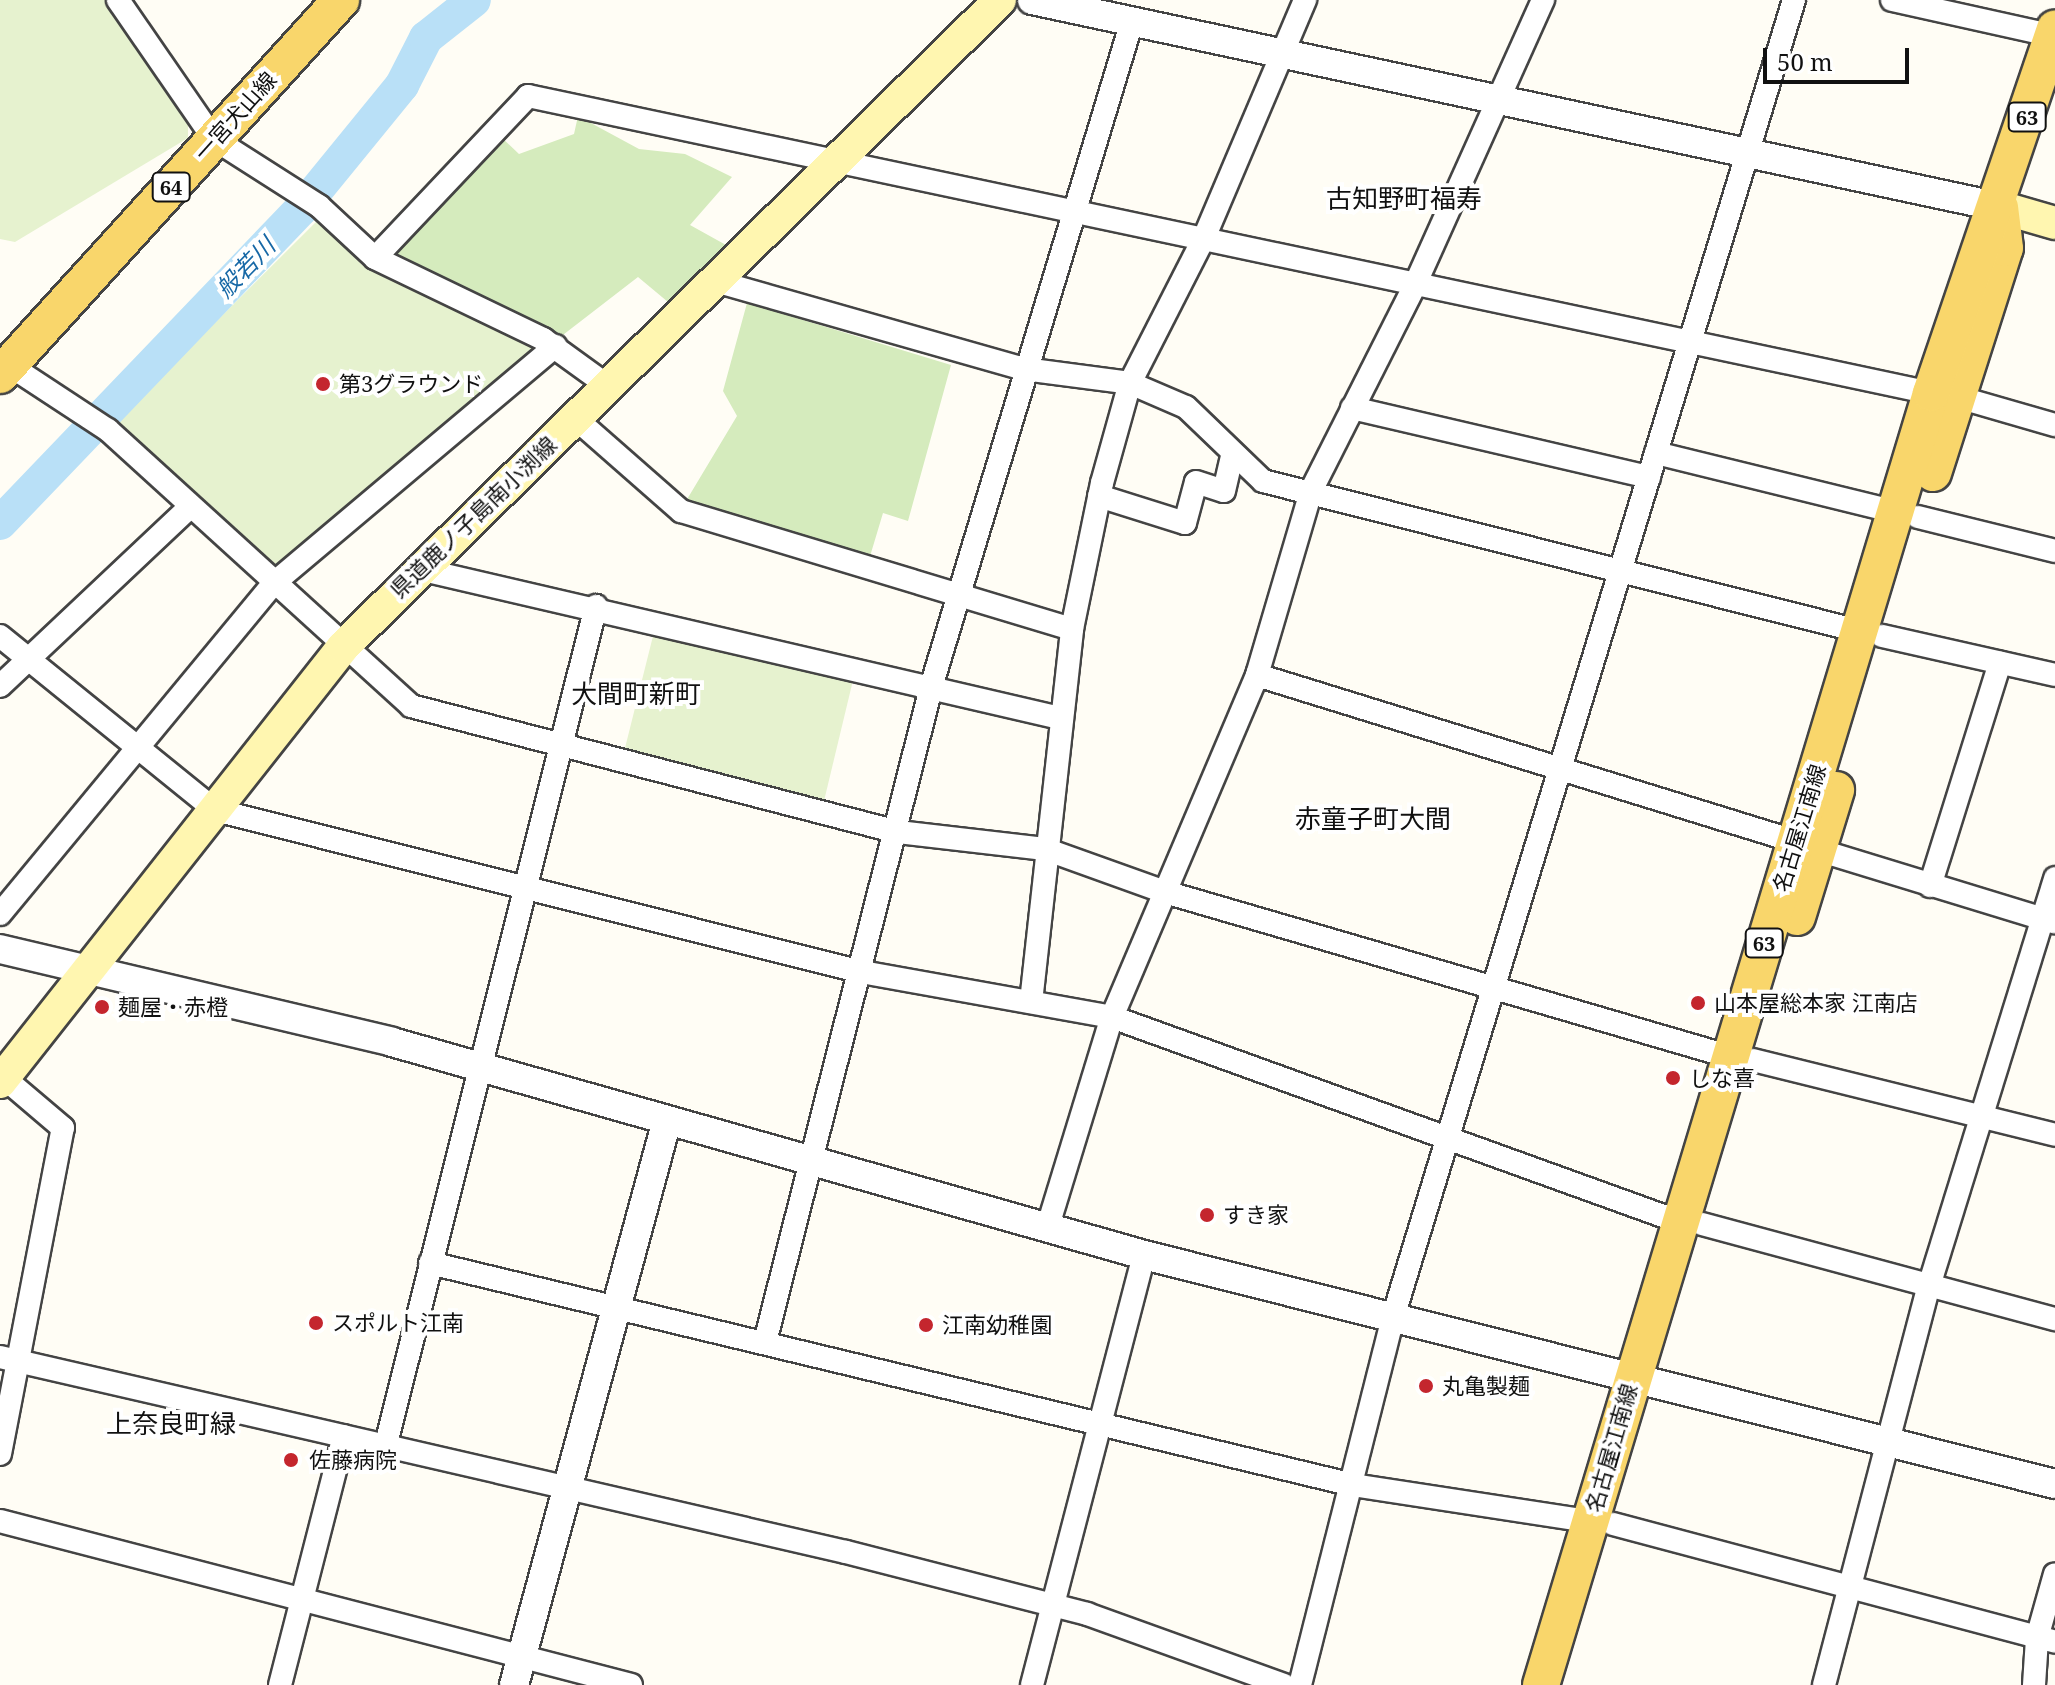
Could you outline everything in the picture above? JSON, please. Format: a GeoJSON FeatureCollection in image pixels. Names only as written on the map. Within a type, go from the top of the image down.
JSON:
{"type":"FeatureCollection","features":[{"type":"Feature","properties":{"kind":"main road","name":"一宮犬山線"},"geometry":{"type":"LineString","coordinates":[[4,370],[341,0]]}},
{"type":"Feature","properties":{"kind":"main road","name":"県道鹿ノ子島南小渕線"},"geometry":{"type":"LineString","coordinates":[[2,1080],[343,647],[1000,0]]}},
{"type":"Feature","properties":{"kind":"main road","name":"名古屋江南線"},"geometry":{"type":"LineString","coordinates":[[1561,1685],[1601,1523],[1944,395],[1979,239],[2000,207],[2054,33]]}},
{"type":"Feature","properties":{"kind":"main road"},"geometry":{"type":"LineString","coordinates":[[2000,207],[2055,223]]}},
{"type":"Feature","properties":{"kind":"main road","name":"名古屋江南線"},"geometry":{"type":"LineString","coordinates":[[1541,1685],[1601,1523]]}},
{"type":"Feature","properties":{"kind":"street"},"geometry":{"type":"LineString","coordinates":[[118,0],[214,139],[319,206],[375,258],[555,346],[608,386]]}},
{"type":"Feature","properties":{"kind":"street"},"geometry":{"type":"LineString","coordinates":[[1032,0],[2000,207]]}},
{"type":"Feature","properties":{"kind":"street"},"geometry":{"type":"LineString","coordinates":[[1031,1002],[1060,718],[1072,629],[1099,496],[1130,383],[1204,238],[1305,0]]}},
{"type":"Feature","properties":{"kind":"street"},"geometry":{"type":"LineString","coordinates":[[1047,1229],[1112,1017],[1257,675],[1311,491],[1414,287],[1543,0]]}},
{"type":"Feature","properties":{"kind":"street"},"geometry":{"type":"LineString","coordinates":[[1300,1685],[1394,1314],[1794,0]]}},
{"type":"Feature","properties":{"kind":"street"},"geometry":{"type":"LineString","coordinates":[[1892,0],[2054,33]]}},
{"type":"Feature","properties":{"kind":"street"},"geometry":{"type":"LineString","coordinates":[[765,1342],[815,1164],[932,684],[1070,210],[1132,21]]}},
{"type":"Feature","properties":{"kind":"street"},"geometry":{"type":"LineString","coordinates":[[375,258],[528,96],[841,159],[1414,287],[1944,395],[2055,425]]}},
{"type":"Feature","properties":{"kind":"street"},"geometry":{"type":"LineString","coordinates":[[715,281],[1024,369],[1130,383],[1186,407],[1263,481],[1618,572],[2055,675]]}},
{"type":"Feature","properties":{"kind":"street"},"geometry":{"type":"LineString","coordinates":[[0,914],[140,749],[274,583],[555,346]]}},
{"type":"Feature","properties":{"kind":"street"},"geometry":{"type":"LineString","coordinates":[[4,370],[101,424],[411,706],[898,832],[1045,849],[1165,892],[1495,984],[1742,1058],[2055,1135]]}},
{"type":"Feature","properties":{"kind":"street"},"geometry":{"type":"LineString","coordinates":[[1352,408],[1649,477]]}},
{"type":"Feature","properties":{"kind":"street"},"geometry":{"type":"LineString","coordinates":[[575,418],[681,511],[1072,629]]}},
{"type":"Feature","properties":{"kind":"street"},"geometry":{"type":"LineString","coordinates":[[1099,496],[1185,523],[1196,482],[1224,491],[1233,453]]}},
{"type":"Feature","properties":{"kind":"street"},"geometry":{"type":"LineString","coordinates":[[1656,453],[2055,551]]}},
{"type":"Feature","properties":{"kind":"street"},"geometry":{"type":"LineString","coordinates":[[0,686],[191,506]]}},
{"type":"Feature","properties":{"kind":"street"},"geometry":{"type":"LineString","coordinates":[[419,569],[596,606],[932,684],[1060,718]]}},
{"type":"Feature","properties":{"kind":"street"},"geometry":{"type":"LineString","coordinates":[[386,1444],[480,1066],[530,889],[596,606]]}},
{"type":"Feature","properties":{"kind":"street"},"geometry":{"type":"LineString","coordinates":[[0,636],[215,810],[862,972],[1112,1017],[1445,1142],[1691,1223],[2055,1319]]}},
{"type":"Feature","properties":{"kind":"street"},"geometry":{"type":"LineString","coordinates":[[1930,886],[2000,663]]}},
{"type":"Feature","properties":{"kind":"street"},"geometry":{"type":"LineString","coordinates":[[1257,675],[1930,886],[2049,920]]}},
{"type":"Feature","properties":{"kind":"street"},"geometry":{"type":"LineString","coordinates":[[1824,1685],[1885,1441],[1929,1286],[1980,1115],[2049,920],[2055,878]]}},
{"type":"Feature","properties":{"kind":"street"},"geometry":{"type":"LineString","coordinates":[[0,949],[480,1066],[666,1124],[1144,1255],[1394,1314],[1643,1382],[2055,1484]]}},
{"type":"Feature","properties":{"kind":"street"},"geometry":{"type":"LineString","coordinates":[[0,1454],[11,1360],[63,1128],[2,1080]]}},
{"type":"Feature","properties":{"kind":"street"},"geometry":{"type":"LineString","coordinates":[[517,1672],[666,1124]]}},
{"type":"Feature","properties":{"kind":"street"},"geometry":{"type":"LineString","coordinates":[[1032,1685],[1144,1255]]}},
{"type":"Feature","properties":{"kind":"street"},"geometry":{"type":"LineString","coordinates":[[430,1263],[1353,1485],[1601,1523],[2046,1640]]}},
{"type":"Feature","properties":{"kind":"street"},"geometry":{"type":"LineString","coordinates":[[11,1360],[386,1444],[1053,1606],[1284,1685]]}},
{"type":"Feature","properties":{"kind":"street"},"geometry":{"type":"LineString","coordinates":[[280,1685],[344,1436]]}},
{"type":"Feature","properties":{"kind":"street"},"geometry":{"type":"LineString","coordinates":[[0,1521],[303,1603],[517,1672],[631,1685]]}},
{"type":"Feature","properties":{"kind":"street"},"geometry":{"type":"LineString","coordinates":[[2034,1685],[2046,1640],[2055,1574]]}},
{"type":"Feature","properties":{"kind":"green space"},"geometry":{"type":"Polygon","coordinates":[[[0,0],[108,0],[188,117],[188,138],[15,242],[0,239],[0,0]]]}},
{"type":"Feature","properties":{"kind":"green space"},"geometry":{"type":"Polygon","coordinates":[[[578,116],[639,149],[685,154],[732,177],[690,225],[726,245],[674,307],[638,277],[559,338],[391,255],[501,137],[519,154],[574,134],[578,116]]]}},
{"type":"Feature","properties":{"kind":"green space","name":"第3グラウンド"},"geometry":{"type":"Polygon","coordinates":[[[318,220],[362,265],[538,346],[274,568],[115,422],[318,220]]]}},
{"type":"Feature","properties":{"kind":"green space"},"geometry":{"type":"Polygon","coordinates":[[[747,303],[951,365],[908,521],[883,513],[868,563],[686,501],[737,416],[723,391],[747,303]]]}},
{"type":"Feature","properties":{"kind":"green space"},"geometry":{"type":"Polygon","coordinates":[[[655,628],[854,676],[824,801],[624,752],[655,628]]]}},
{"type":"Feature","properties":{"kind":"waterway","name":"般若川"},"geometry":{"type":"LineString","coordinates":[[0,523],[301,209],[402,85],[426,38],[474,0]]}},
{"type":"Feature","properties":{"kind":"place","name":"第3グラウンド"},"geometry":{"type":"Point","coordinates":[323,384]}},
{"type":"Feature","properties":{"kind":"place","name":"山本屋総本家 江南店"},"geometry":{"type":"Point","coordinates":[1698,1003]}},
{"type":"Feature","properties":{"kind":"place","name":"麺屋・赤橙"},"geometry":{"type":"Point","coordinates":[102,1007]}},
{"type":"Feature","properties":{"kind":"place","name":"しな喜"},"geometry":{"type":"Point","coordinates":[1673,1078]}},
{"type":"Feature","properties":{"kind":"place","name":"すき家"},"geometry":{"type":"Point","coordinates":[1207,1215]}},
{"type":"Feature","properties":{"kind":"place","name":"スポルト江南"},"geometry":{"type":"Point","coordinates":[316,1323]}},
{"type":"Feature","properties":{"kind":"place","name":"江南幼稚園"},"geometry":{"type":"Point","coordinates":[926,1325]}},
{"type":"Feature","properties":{"kind":"place","name":"丸亀製麺"},"geometry":{"type":"Point","coordinates":[1426,1386]}},
{"type":"Feature","properties":{"kind":"place","name":"佐藤病院"},"geometry":{"type":"Point","coordinates":[291,1460]}},
{"type":"Feature","properties":{"kind":"district","name":"古知野町福寿"},"geometry":{"type":"Point","coordinates":[1404,199]}},
{"type":"Feature","properties":{"kind":"district","name":"大間町新町"},"geometry":{"type":"Point","coordinates":[636,694]}},
{"type":"Feature","properties":{"kind":"district","name":"赤童子町大間"},"geometry":{"type":"Point","coordinates":[1373,819]}},
{"type":"Feature","properties":{"kind":"district","name":"上奈良町緑"},"geometry":{"type":"Point","coordinates":[171,1424]}}]}
